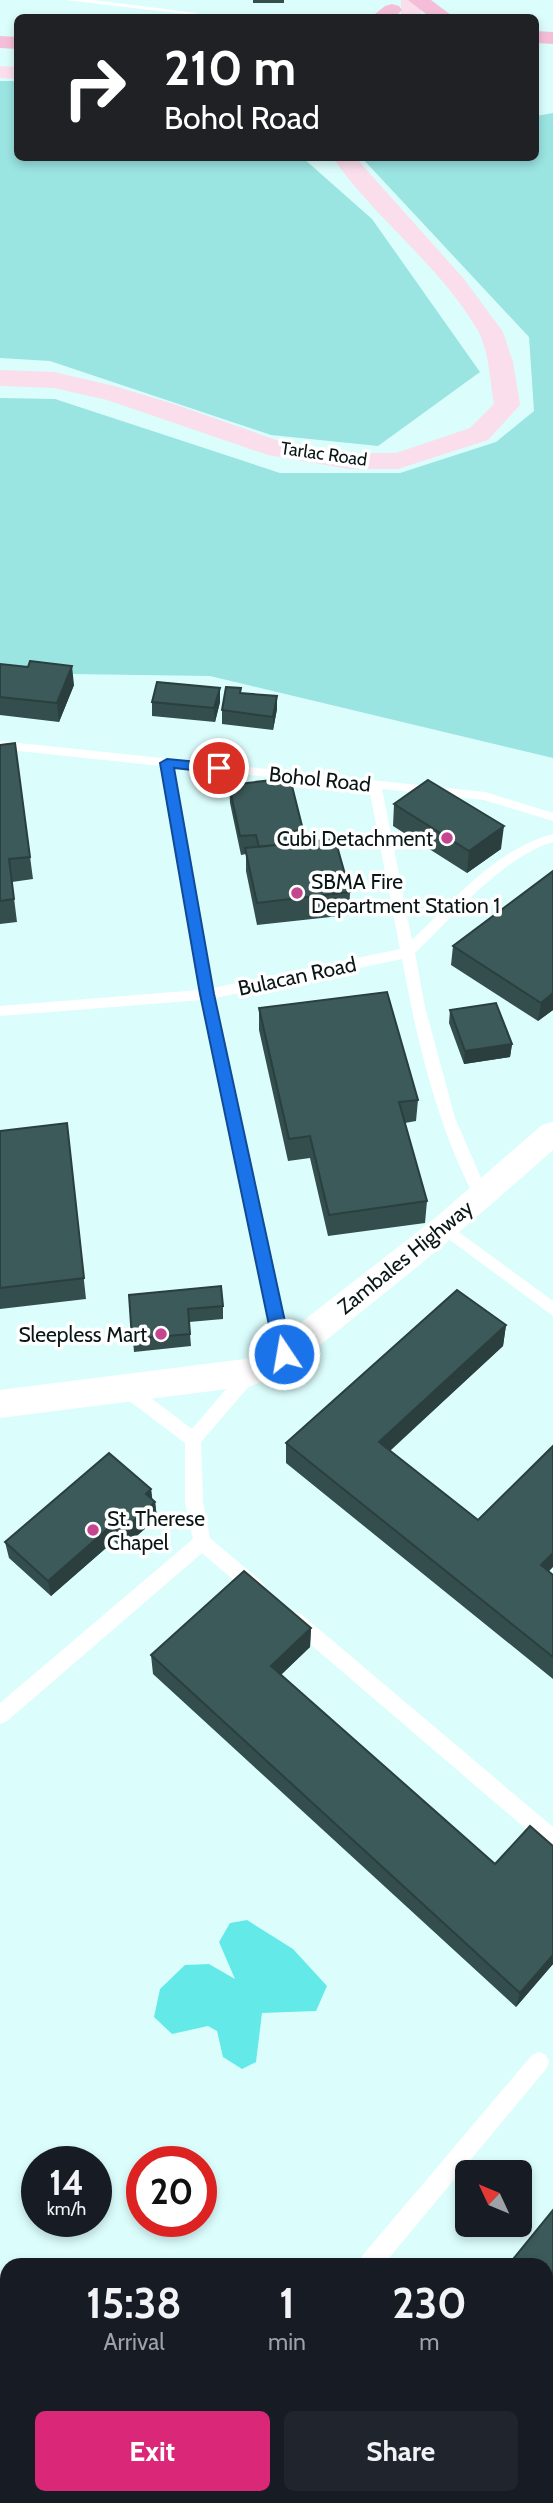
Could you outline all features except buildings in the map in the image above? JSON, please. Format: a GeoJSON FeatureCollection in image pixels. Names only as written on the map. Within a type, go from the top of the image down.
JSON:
{"type":"FeatureCollection","features":[{"type":"Feature","properties":{"kind":"main road"},"geometry":{"type":"LineString","coordinates":[[418,0],[439,14]]}},
{"type":"Feature","properties":{"kind":"main road","name":"Tarlac Road"},"geometry":{"type":"LineString","coordinates":[[0,378],[54,380],[114,394],[277,449],[349,461],[398,461],[479,434],[507,405],[500,362],[491,332],[456,284],[347,161]]}},
{"type":"Feature","properties":{"kind":"street","name":"Zambales Highway"},"geometry":{"type":"LineString","coordinates":[[0,1404],[251,1372],[284,1354],[445,1228],[553,1133]]}},
{"type":"Feature","properties":{"kind":"lane"},"geometry":{"type":"LineString","coordinates":[[70,0],[193,13]]}},
{"type":"Feature","properties":{"kind":"lane","name":"Bohol Road"},"geometry":{"type":"LineString","coordinates":[[0,745],[485,796],[553,817]]}},
{"type":"Feature","properties":{"kind":"lane"},"geometry":{"type":"LineString","coordinates":[[167,763],[207,994],[284,1354]]}},
{"type":"Feature","properties":{"kind":"lane"},"geometry":{"type":"LineString","coordinates":[[375,785],[406,953],[448,1118],[481,1196]]}},
{"type":"Feature","properties":{"kind":"lane"},"geometry":{"type":"LineString","coordinates":[[406,953],[505,860],[553,838]]}},
{"type":"Feature","properties":{"kind":"lane","name":"Bulacan Road"},"geometry":{"type":"LineString","coordinates":[[0,1011],[207,994],[406,953]]}},
{"type":"Feature","properties":{"kind":"lane"},"geometry":{"type":"LineString","coordinates":[[445,1228],[553,1310]]}},
{"type":"Feature","properties":{"kind":"lane"},"geometry":{"type":"LineString","coordinates":[[251,1372],[193,1440],[194,1502],[202,1542],[553,1839]]}},
{"type":"Feature","properties":{"kind":"lane"},"geometry":{"type":"LineString","coordinates":[[125,1388],[193,1440]]}},
{"type":"Feature","properties":{"kind":"lane"},"geometry":{"type":"LineString","coordinates":[[0,1715],[202,1542]]}},
{"type":"Feature","properties":{"kind":"lane"},"geometry":{"type":"LineString","coordinates":[[375,2258],[539,2062]]}},
{"type":"Feature","properties":{"kind":"shaded area"},"geometry":{"type":"Polygon","coordinates":[[[0,81],[14,81],[14,161],[306,161],[372,219],[480,372],[378,446],[271,435],[50,361],[0,358],[0,81]]]}},
{"type":"Feature","properties":{"kind":"shaded area"},"geometry":{"type":"Polygon","coordinates":[[[553,113],[553,758],[210,676],[0,673],[0,398],[55,399],[280,473],[400,473],[496,442],[534,411],[529,337],[365,161],[539,161],[539,115],[553,113]]]}},
{"type":"Feature","properties":{"kind":"shaded area"},"geometry":{"type":"Polygon","coordinates":[[[247,1920],[293,1949],[327,1986],[316,2011],[262,2013],[256,2062],[242,2069],[223,2057],[217,2031],[208,2026],[172,2034],[154,2017],[160,1989],[185,1965],[209,1964],[235,1979],[219,1942],[230,1923],[247,1920]]]}},
{"type":"Feature","properties":{"kind":"place","name":"Cubi Detachment"},"geometry":{"type":"Point","coordinates":[447,838]}},
{"type":"Feature","properties":{"kind":"place","name":"SBMA Fire Department Station 1"},"geometry":{"type":"Point","coordinates":[297,893]}},
{"type":"Feature","properties":{"kind":"place","name":"Sleepless Mart"},"geometry":{"type":"Point","coordinates":[161,1334]}},
{"type":"Feature","properties":{"kind":"place","name":"St. Therese Chapel"},"geometry":{"type":"Point","coordinates":[93,1530]}},
{"type":"Feature","properties":{"kind":"route"},"geometry":{"type":"LineString","coordinates":[[219,768],[167,763],[207,994],[284,1354]]}}]}
